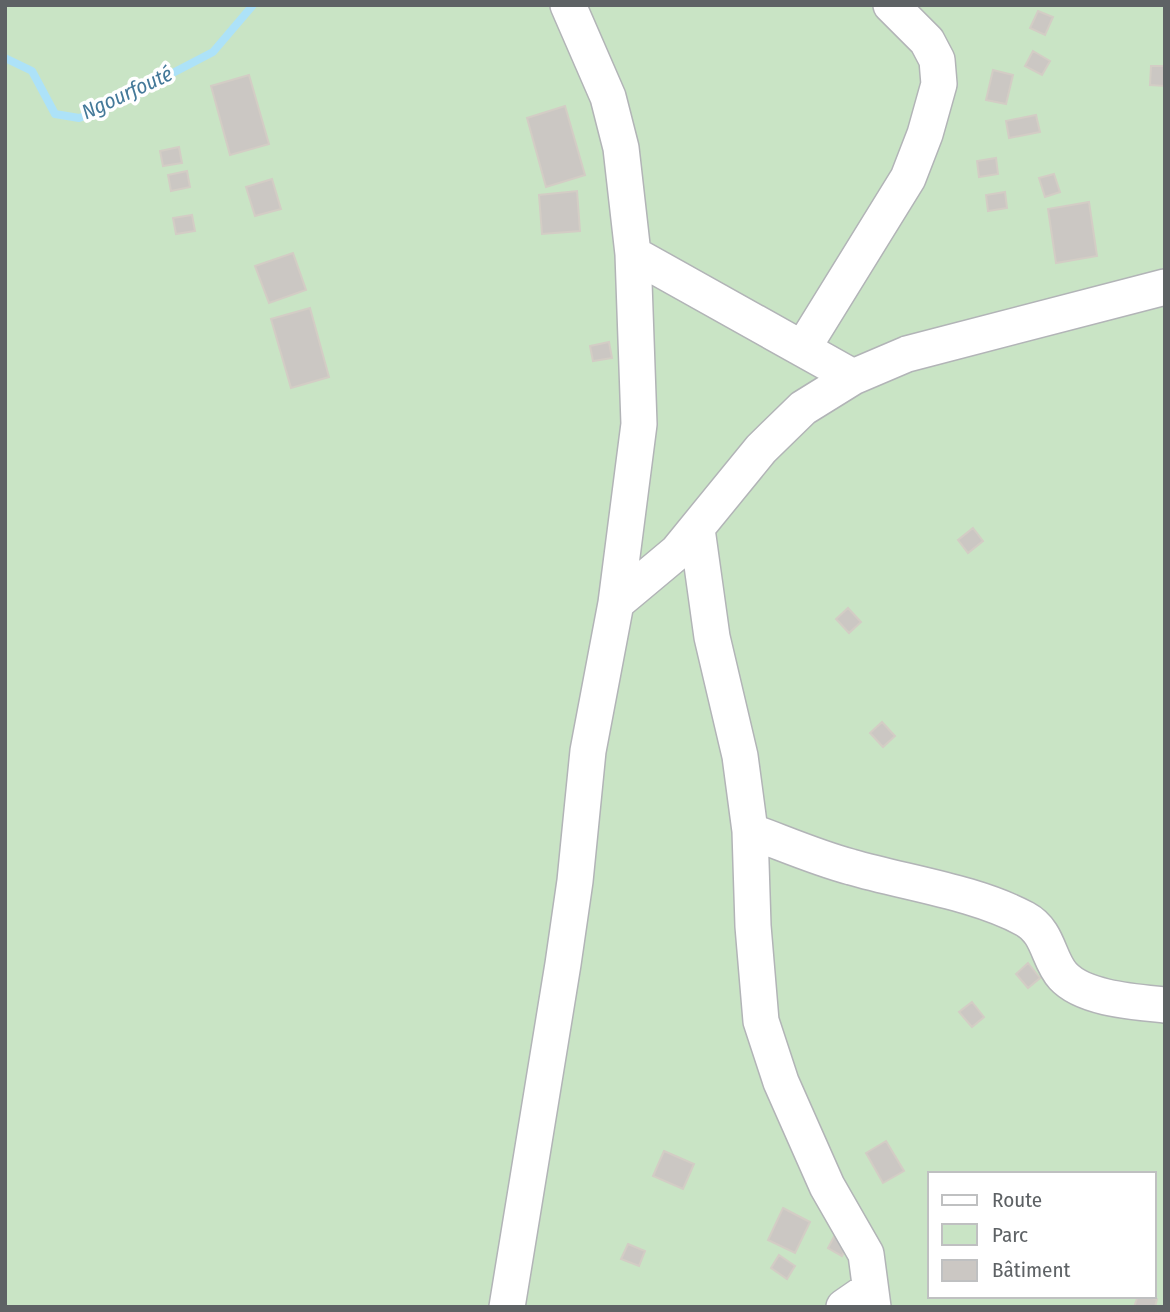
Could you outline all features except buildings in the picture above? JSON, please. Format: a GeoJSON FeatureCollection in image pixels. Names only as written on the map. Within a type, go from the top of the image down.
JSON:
{"type":"FeatureCollection","features":[{"type":"Feature","properties":{"kind":"street"},"geometry":{"type":"LineString","coordinates":[[508,1307],[563,964],[575,881],[588,751],[616,603],[639,424],[633,254],[629,205],[618,135],[608,97],[568,5]]}},
{"type":"Feature","properties":{"kind":"street"},"geometry":{"type":"LineString","coordinates":[[803,348],[908,178],[925,134],[939,84],[937,60],[927,41],[891,5]]}},
{"type":"Feature","properties":{"kind":"street"},"geometry":{"type":"LineString","coordinates":[[633,254],[853,377]]}},
{"type":"Feature","properties":{"kind":"street"},"geometry":{"type":"LineString","coordinates":[[616,603],[677,552],[761,449],[786,424],[803,408],[853,377],[906,354],[1165,287]]}},
{"type":"Feature","properties":{"kind":"street"},"geometry":{"type":"LineString","coordinates":[[697,529],[712,637],[740,756],[750,831],[753,926],[761,1021],[781,1082],[827,1186],[866,1254],[862,1301]]}},
{"type":"Feature","properties":{"kind":"street"},"geometry":{"type":"LineString","coordinates":[[750,831],[848,867],[984,901],[1028,920],[1044,938],[1063,976],[1078,985],[1107,999],[1165,1005]]}},
{"type":"Feature","properties":{"kind":"green space"},"geometry":{"type":"Polygon","coordinates":[[[5,5],[1165,5],[1165,1307],[5,1307],[5,5]]]}},
{"type":"Feature","properties":{"kind":"waterway","name":"Ngourfouté"},"geometry":{"type":"LineString","coordinates":[[5,58],[32,71],[55,114],[79,118],[100,111],[213,52],[253,5]]}}]}
